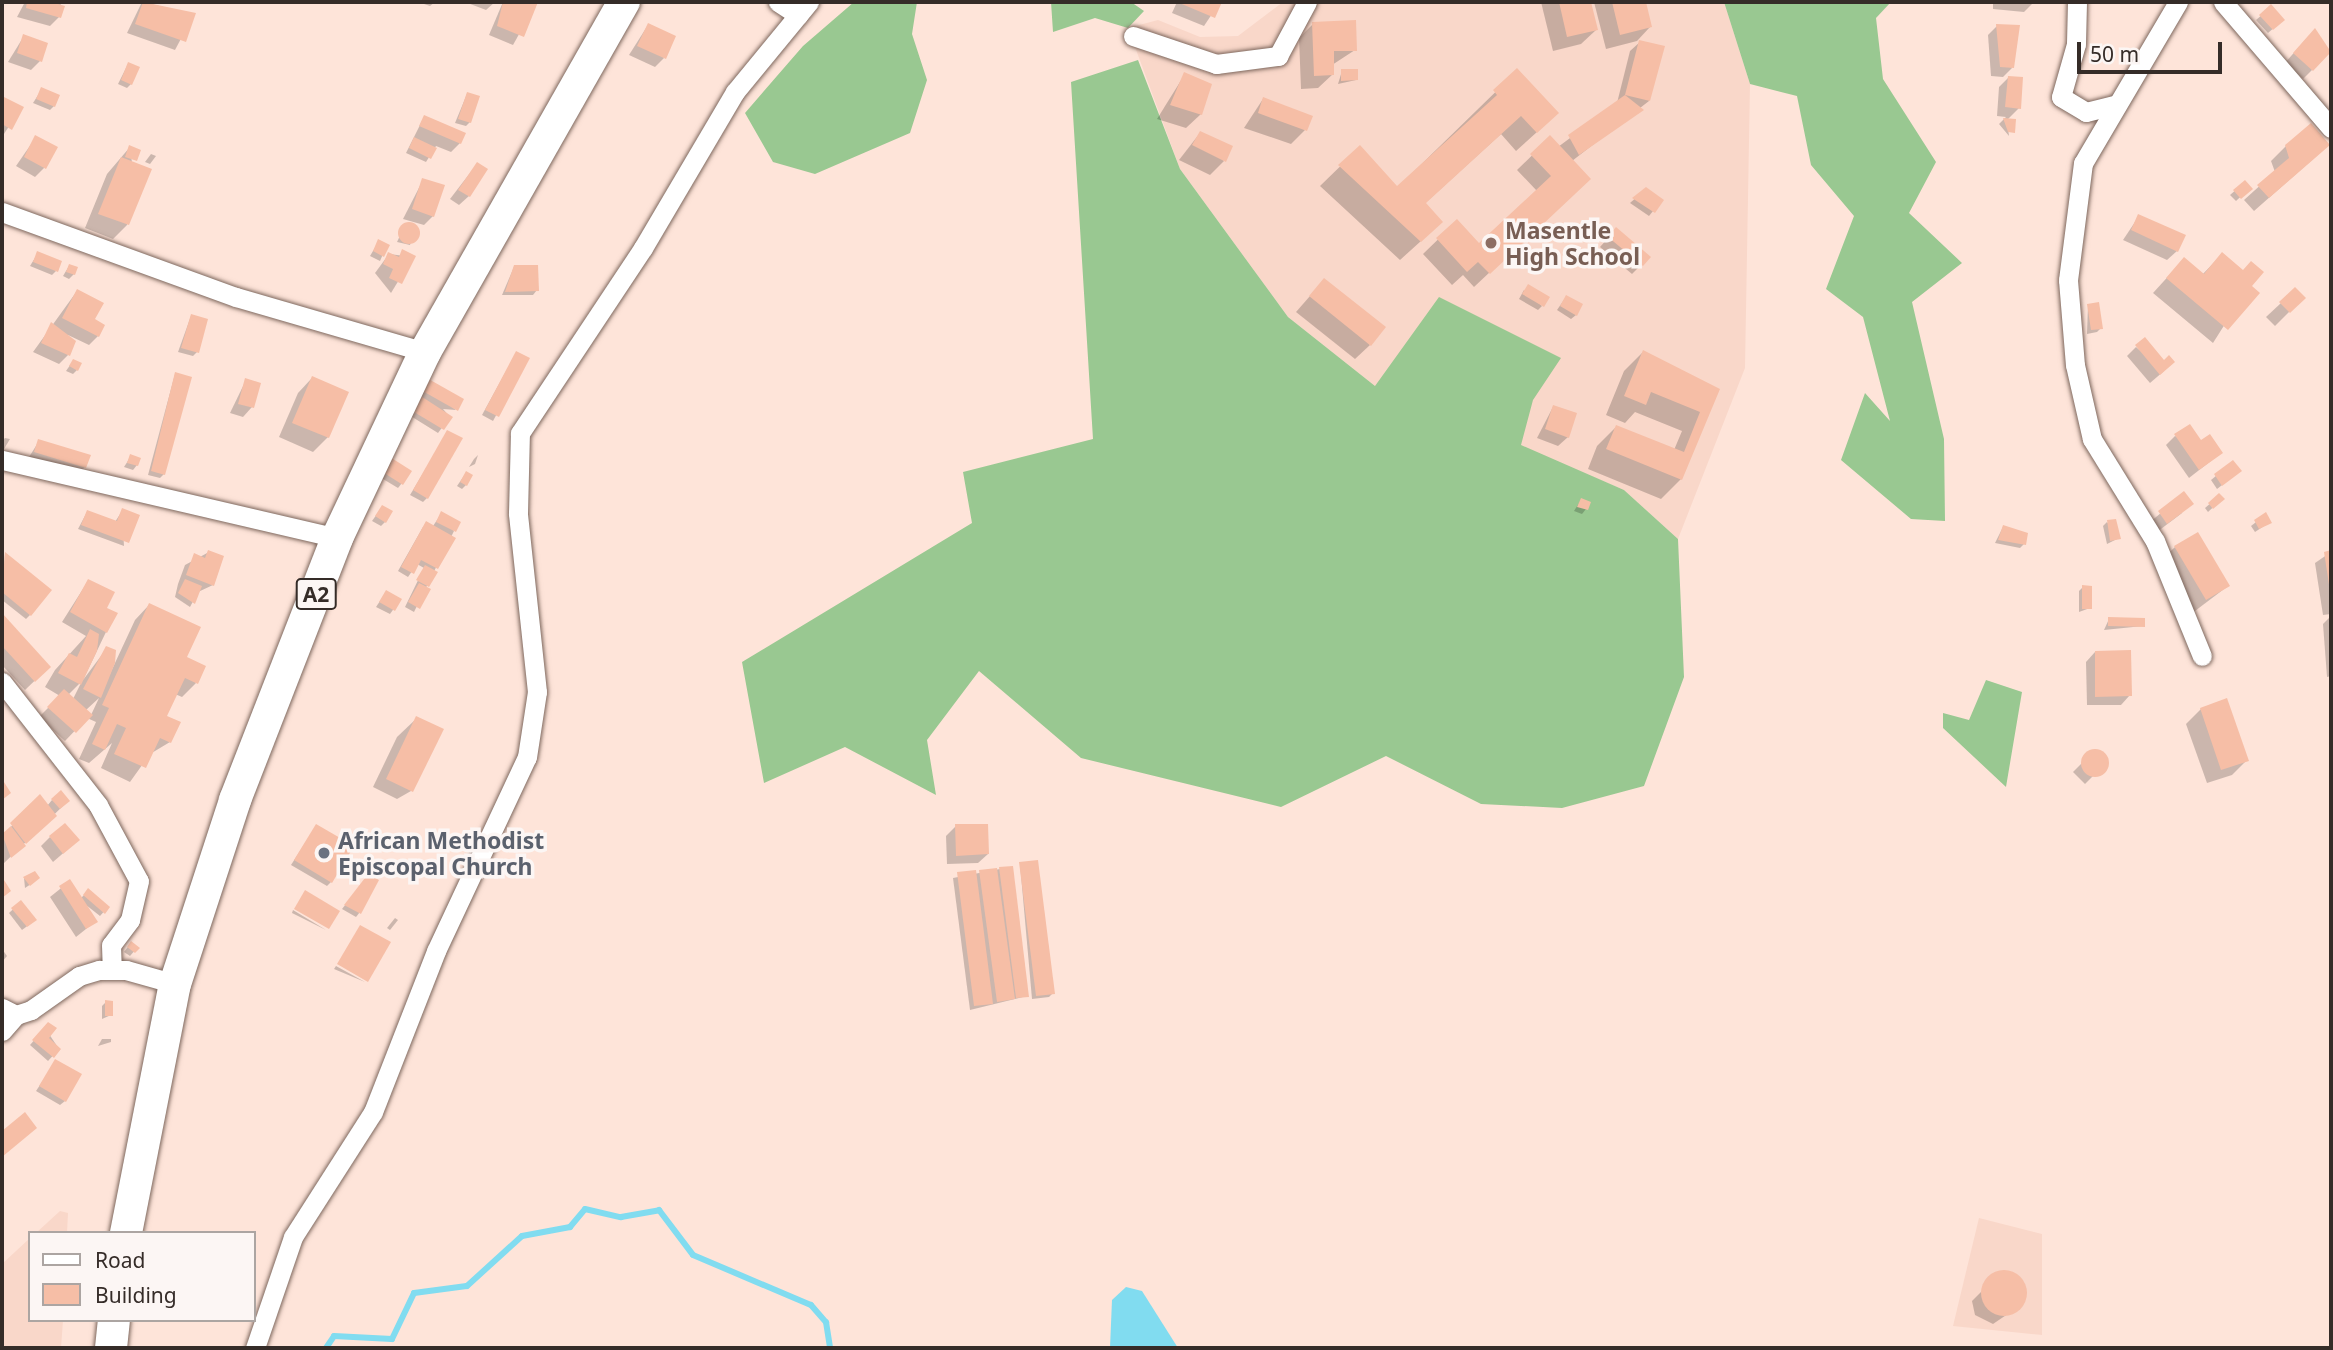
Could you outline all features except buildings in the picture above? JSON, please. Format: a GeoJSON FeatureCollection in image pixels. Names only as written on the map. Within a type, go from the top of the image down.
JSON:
{"type":"FeatureCollection","features":[{"type":"Feature","properties":{"kind":"main road","name":"A2"},"geometry":{"type":"LineString","coordinates":[[126,1231],[175,984],[235,800],[337,538],[425,352],[624,2]]}},
{"type":"Feature","properties":{"kind":"main road"},"geometry":{"type":"LineString","coordinates":[[111,1348],[114,1322]]}},
{"type":"Feature","properties":{"kind":"street"},"geometry":{"type":"LineString","coordinates":[[255,1348],[293,1237],[373,1112],[436,951],[527,757],[537,692],[518,513],[520,433],[643,248],[735,92],[803,8],[778,2]]}},
{"type":"Feature","properties":{"kind":"street"},"geometry":{"type":"LineString","coordinates":[[1133,36],[1216,64],[1278,55],[1307,2]]}},
{"type":"Feature","properties":{"kind":"street"},"geometry":{"type":"LineString","coordinates":[[2077,2],[2076,44],[2061,97],[2086,113],[2117,104]]}},
{"type":"Feature","properties":{"kind":"street"},"geometry":{"type":"LineString","coordinates":[[2178,2],[2082,163],[2073,213],[2068,280],[2075,365],[2092,439],[2155,541],[2202,656]]}},
{"type":"Feature","properties":{"kind":"street"},"geometry":{"type":"LineString","coordinates":[[2224,2],[2331,128]]}},
{"type":"Feature","properties":{"kind":"street"},"geometry":{"type":"LineString","coordinates":[[2,212],[236,297],[425,352]]}},
{"type":"Feature","properties":{"kind":"street"},"geometry":{"type":"LineString","coordinates":[[2,460],[337,538]]}},
{"type":"Feature","properties":{"kind":"street"},"geometry":{"type":"LineString","coordinates":[[2,682],[98,805],[139,880],[130,920],[111,945],[112,969]]}},
{"type":"Feature","properties":{"kind":"street"},"geometry":{"type":"LineString","coordinates":[[2,1031],[9,1011],[79,976],[112,969],[175,984]]}},
{"type":"Feature","properties":{"kind":"shaded area","name":"Masentle High School"},"geometry":{"type":"Polygon","coordinates":[[[1283,2],[1724,2],[1750,84],[1745,368],[1678,539],[1624,490],[1375,386],[1288,317],[1180,169],[1128,28],[1158,20],[1200,37],[1238,36],[1283,2]]]}},
{"type":"Feature","properties":{"kind":"shaded area"},"geometry":{"type":"Polygon","coordinates":[[[60,1211],[68,1213],[67,1231],[38,1231],[60,1211]]]}},
{"type":"Feature","properties":{"kind":"shaded area"},"geometry":{"type":"Polygon","coordinates":[[[1979,1218],[2042,1234],[2042,1335],[1953,1326],[1979,1218]]]}},
{"type":"Feature","properties":{"kind":"shaded area"},"geometry":{"type":"Polygon","coordinates":[[[28,1240],[28,1322],[63,1322],[61,1348],[2,1348],[2,1264],[28,1240]]]}},
{"type":"Feature","properties":{"kind":"green space"},"geometry":{"type":"Polygon","coordinates":[[[854,2],[917,2],[912,34],[927,80],[910,133],[815,174],[773,162],[745,113],[803,46],[854,2]]]}},
{"type":"Feature","properties":{"kind":"green space"},"geometry":{"type":"Polygon","coordinates":[[[1051,2],[1131,2],[1144,11],[1128,28],[1095,18],[1053,32],[1051,2]]]}},
{"type":"Feature","properties":{"kind":"green space"},"geometry":{"type":"Polygon","coordinates":[[[1724,2],[1891,2],[1876,18],[1883,79],[1936,162],[1909,213],[1962,263],[1912,302],[1944,439],[1945,521],[1911,519],[1841,460],[1865,393],[1890,421],[1863,317],[1826,289],[1854,216],[1811,165],[1797,96],[1750,84],[1724,2]]]}},
{"type":"Feature","properties":{"kind":"green space"},"geometry":{"type":"Polygon","coordinates":[[[1138,60],[1180,169],[1288,317],[1375,386],[1439,297],[1561,358],[1533,400],[1521,445],[1624,490],[1678,539],[1684,677],[1644,786],[1562,808],[1481,804],[1386,756],[1281,807],[1081,758],[979,671],[927,740],[936,795],[845,747],[764,783],[742,662],[972,523],[963,472],[1093,439],[1071,82],[1138,60]]]}},
{"type":"Feature","properties":{"kind":"green space"},"geometry":{"type":"Polygon","coordinates":[[[1986,680],[2022,692],[2006,787],[1943,728],[1943,713],[1969,720],[1986,680]]]}},
{"type":"Feature","properties":{"kind":"water"},"geometry":{"type":"Polygon","coordinates":[[[1126,1287],[1142,1291],[1178,1348],[1110,1348],[1112,1300],[1126,1287]]]}},
{"type":"Feature","properties":{"kind":"waterway"},"geometry":{"type":"LineString","coordinates":[[326,1348],[334,1336],[392,1339],[414,1293],[467,1286],[522,1236],[570,1227],[585,1209],[621,1217],[659,1210],[693,1255],[811,1305],[826,1322],[830,1348]]}},
{"type":"Feature","properties":{"kind":"place","name":"Masentle High School"},"geometry":{"type":"Point","coordinates":[1491,243]}},
{"type":"Feature","properties":{"kind":"place","name":"African Methodist Episcopal Church"},"geometry":{"type":"Point","coordinates":[324,853]}}]}
